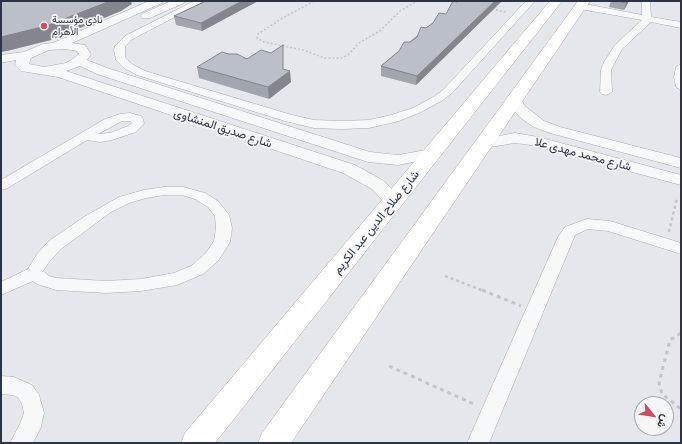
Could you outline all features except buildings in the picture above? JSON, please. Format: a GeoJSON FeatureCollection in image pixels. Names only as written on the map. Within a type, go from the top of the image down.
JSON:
{"type":"FeatureCollection","features":[{"type":"Feature","properties":{"kind":"main road","name":"شارع صلاح الدين عبد الكريم"},"geometry":{"type":"LineString","coordinates":[[273,443],[484,144],[480,120],[556,1]]}},
{"type":"Feature","properties":{"kind":"main road","name":"شارع صلاح الدين عبد الكريم"},"geometry":{"type":"LineString","coordinates":[[196,443],[432,154],[480,120],[515,100],[582,3]]}},
{"type":"Feature","properties":{"kind":"street"},"geometry":{"type":"LineString","coordinates":[[100,38],[180,1]]}},
{"type":"Feature","properties":{"kind":"street"},"geometry":{"type":"LineString","coordinates":[[201,1],[134,34],[123,42],[120,46],[119,54],[123,62],[141,73],[216,102],[314,124],[355,125],[395,118],[417,110],[448,92],[531,1]]}},
{"type":"Feature","properties":{"kind":"street"},"geometry":{"type":"LineString","coordinates":[[606,92],[606,70],[612,54],[624,41],[644,26],[647,18],[646,1]]}},
{"type":"Feature","properties":{"kind":"street"},"geometry":{"type":"LineString","coordinates":[[1,69],[27,62],[39,49],[55,46],[112,21],[150,2]]}},
{"type":"Feature","properties":{"kind":"street"},"geometry":{"type":"LineString","coordinates":[[582,3],[681,25]]}},
{"type":"Feature","properties":{"kind":"street"},"geometry":{"type":"LineString","coordinates":[[112,21],[127,25]]}},
{"type":"Feature","properties":{"kind":"street","name":"شارع صديق المنشاوى"},"geometry":{"type":"LineString","coordinates":[[55,46],[74,46],[85,53],[102,71],[216,102],[375,159],[398,160],[432,154]]}},
{"type":"Feature","properties":{"kind":"street"},"geometry":{"type":"LineString","coordinates":[[44,71],[64,68],[85,53]]}},
{"type":"Feature","properties":{"kind":"street"},"geometry":{"type":"LineString","coordinates":[[1,59],[27,62]]}},
{"type":"Feature","properties":{"kind":"street","name":"شارع صديق المنشاوى"},"geometry":{"type":"LineString","coordinates":[[27,62],[44,71],[60,73],[349,169],[378,185],[393,201]]}},
{"type":"Feature","properties":{"kind":"street"},"geometry":{"type":"LineString","coordinates":[[681,67],[679,77],[681,87]]}},
{"type":"Feature","properties":{"kind":"street","name":"شارع محمد مهدى علا"},"geometry":{"type":"LineString","coordinates":[[515,100],[518,108],[526,116],[539,124],[555,130],[681,163]]}},
{"type":"Feature","properties":{"kind":"street"},"geometry":{"type":"LineString","coordinates":[[1,186],[85,136]]}},
{"type":"Feature","properties":{"kind":"street","name":"شارع محمد مهدى علا"},"geometry":{"type":"LineString","coordinates":[[484,144],[515,138],[532,140],[681,180]]}},
{"type":"Feature","properties":{"kind":"street"},"geometry":{"type":"LineString","coordinates":[[365,177],[373,168],[375,159]]}},
{"type":"Feature","properties":{"kind":"street"},"geometry":{"type":"LineString","coordinates":[[1,289],[34,273],[43,258],[55,245],[106,209],[137,196],[164,190],[183,191],[200,196],[213,204],[222,215],[224,228],[222,242],[212,257],[197,270],[177,279],[141,285],[106,287],[56,284],[43,280],[34,273]]}},
{"type":"Feature","properties":{"kind":"street"},"geometry":{"type":"LineString","coordinates":[[478,443],[566,237],[570,231],[578,227],[598,224],[610,226],[674,246]]}},
{"type":"Feature","properties":{"kind":"street"},"geometry":{"type":"LineString","coordinates":[[1,384],[14,386],[25,391],[32,401],[34,413],[30,428],[20,443]]}},
{"type":"Feature","properties":{"kind":"path"},"geometry":{"type":"LineString","coordinates":[[314,1],[281,19],[258,34],[257,38],[264,42],[303,50],[325,58],[341,58],[348,55],[359,43],[380,31],[400,12],[417,1]]}},
{"type":"Feature","properties":{"kind":"path"},"geometry":{"type":"LineString","coordinates":[[450,1],[457,2]]}},
{"type":"Feature","properties":{"kind":"path"},"geometry":{"type":"LineString","coordinates":[[488,8],[519,14]]}},
{"type":"Feature","properties":{"kind":"path"},"geometry":{"type":"LineString","coordinates":[[674,246],[677,198]]}},
{"type":"Feature","properties":{"kind":"path"},"geometry":{"type":"LineString","coordinates":[[445,276],[534,312]]}},
{"type":"Feature","properties":{"kind":"path"},"geometry":{"type":"LineString","coordinates":[[681,333],[673,336],[670,340],[659,383],[662,394],[681,409]]}},
{"type":"Feature","properties":{"kind":"path"},"geometry":{"type":"LineString","coordinates":[[389,366],[491,412]]}},
{"type":"Feature","properties":{"kind":"place","name":"نادى مؤسسة الأهرام"},"geometry":{"type":"Point","coordinates":[44,26]}}]}
